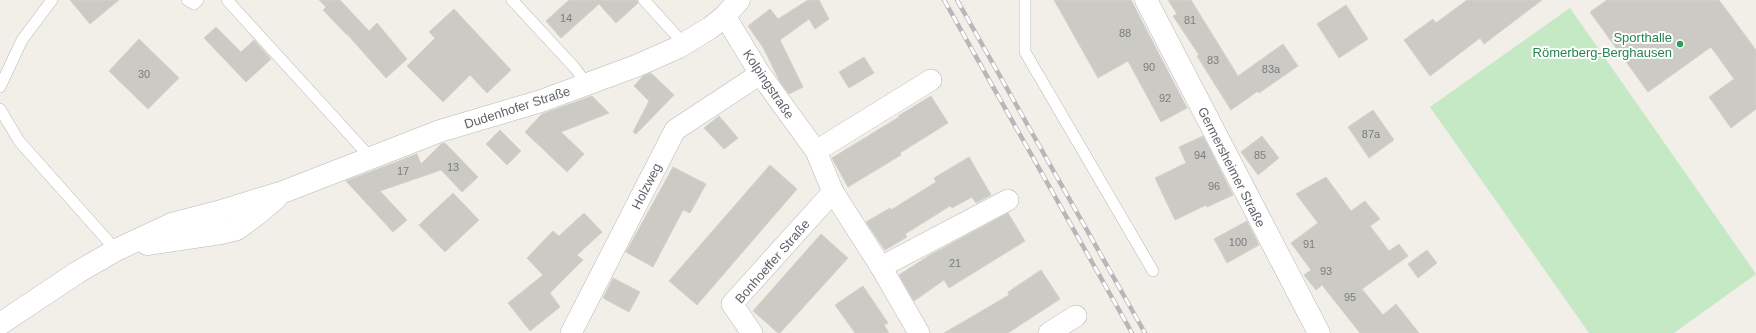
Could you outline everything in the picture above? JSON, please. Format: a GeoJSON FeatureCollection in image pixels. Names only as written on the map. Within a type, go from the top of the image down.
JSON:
{"type":"FeatureCollection","features":[{"type":"Feature","properties":{"kind":"street","name":"Dudenhofer Straße"},"geometry":{"type":"LineString","coordinates":[[0,324],[78,272],[116,250],[172,224],[218,212],[283,192],[440,131],[541,101],[636,66],[684,44],[710,28],[725,16],[739,0]]}},
{"type":"Feature","properties":{"kind":"street","name":"Germersheimer Straße"},"geometry":{"type":"LineString","coordinates":[[1146,0],[1319,333]]}},
{"type":"Feature","properties":{"kind":"street","name":"Kolpingstraße"},"geometry":{"type":"LineString","coordinates":[[725,16],[760,74],[816,151],[833,192],[881,267],[919,333]]}},
{"type":"Feature","properties":{"kind":"street","name":"Holzweg"},"geometry":{"type":"LineString","coordinates":[[571,333],[675,130],[760,74]]}},
{"type":"Feature","properties":{"kind":"street"},"geometry":{"type":"LineString","coordinates":[[816,151],[931,80]]}},
{"type":"Feature","properties":{"kind":"street","name":"Bonhoeffer Straße"},"geometry":{"type":"LineString","coordinates":[[752,333],[732,304],[833,192]]}},
{"type":"Feature","properties":{"kind":"street"},"geometry":{"type":"LineString","coordinates":[[881,267],[1008,200]]}},
{"type":"Feature","properties":{"kind":"street"},"geometry":{"type":"LineString","coordinates":[[1049,333],[1076,316]]}},
{"type":"Feature","properties":{"kind":"lane"},"geometry":{"type":"LineString","coordinates":[[0,87],[22,40],[52,0]]}},
{"type":"Feature","properties":{"kind":"lane"},"geometry":{"type":"LineString","coordinates":[[187,0],[194,4],[198,0]]}},
{"type":"Feature","properties":{"kind":"lane"},"geometry":{"type":"LineString","coordinates":[[227,0],[370,157]]}},
{"type":"Feature","properties":{"kind":"lane"},"geometry":{"type":"LineString","coordinates":[[512,0],[574,67],[587,84]]}},
{"type":"Feature","properties":{"kind":"lane"},"geometry":{"type":"LineString","coordinates":[[644,0],[684,44]]}},
{"type":"Feature","properties":{"kind":"lane"},"geometry":{"type":"LineString","coordinates":[[1025,0],[1025,52],[1153,271]]}},
{"type":"Feature","properties":{"kind":"lane"},"geometry":{"type":"LineString","coordinates":[[0,109],[19,141],[116,250]]}},
{"type":"Feature","properties":{"kind":"green space"},"geometry":{"type":"Polygon","coordinates":[[[1570,8],[1756,274],[1674,333],[1589,333],[1430,107],[1570,8]]]}},
{"type":"Feature","properties":{"kind":"building"},"geometry":{"type":"Polygon","coordinates":[[[70,0],[119,0],[90,24],[70,0]]]}},
{"type":"Feature","properties":{"kind":"building"},"geometry":{"type":"Polygon","coordinates":[[[319,0],[340,0],[369,31],[377,23],[407,59],[386,78],[347,34],[323,10],[326,7],[319,0]]]}},
{"type":"Feature","properties":{"kind":"building"},"geometry":{"type":"Polygon","coordinates":[[[569,0],[637,0],[638,3],[616,23],[599,4],[561,38],[546,21],[569,0]]]}},
{"type":"Feature","properties":{"kind":"building"},"geometry":{"type":"Polygon","coordinates":[[[808,0],[819,0],[829,19],[815,29],[809,19],[780,40],[803,87],[789,94],[779,80],[764,49],[748,26],[770,9],[778,19],[808,0]]]}},
{"type":"Feature","properties":{"kind":"building"},"geometry":{"type":"Polygon","coordinates":[[[1054,0],[1131,0],[1187,108],[1161,122],[1128,61],[1098,78],[1054,0]]]}},
{"type":"Feature","properties":{"kind":"building"},"geometry":{"type":"Polygon","coordinates":[[[1168,0],[1191,0],[1238,76],[1283,44],[1298,66],[1231,110],[1197,56],[1199,55],[1173,16],[1177,14],[1168,0]]]}},
{"type":"Feature","properties":{"kind":"building"},"geometry":{"type":"Polygon","coordinates":[[[1467,0],[1542,0],[1484,44],[1480,38],[1430,76],[1404,40],[1433,19],[1436,23],[1467,0]]]}},
{"type":"Feature","properties":{"kind":"building","name":"Sporthalle Römerberg-Berghausen"},"geometry":{"type":"Polygon","coordinates":[[[1607,0],[1719,0],[1756,50],[1756,109],[1731,128],[1709,97],[1734,79],[1711,47],[1648,92],[1590,12],[1607,0]]]}},
{"type":"Feature","properties":{"kind":"building"},"geometry":{"type":"Polygon","coordinates":[[[1346,5],[1368,39],[1339,58],[1317,24],[1346,5]]]}},
{"type":"Feature","properties":{"kind":"building"},"geometry":{"type":"Polygon","coordinates":[[[454,9],[511,70],[487,93],[470,75],[443,102],[407,66],[435,38],[429,32],[454,9]]]}},
{"type":"Feature","properties":{"kind":"building"},"geometry":{"type":"Polygon","coordinates":[[[216,27],[241,52],[254,40],[271,59],[246,82],[204,38],[216,27]]]}},
{"type":"Feature","properties":{"kind":"building"},"geometry":{"type":"Polygon","coordinates":[[[139,39],[179,78],[148,109],[109,71],[139,39]]]}},
{"type":"Feature","properties":{"kind":"building"},"geometry":{"type":"Polygon","coordinates":[[[864,57],[874,73],[849,88],[839,72],[864,57]]]}},
{"type":"Feature","properties":{"kind":"building"},"geometry":{"type":"Polygon","coordinates":[[[651,73],[674,95],[636,134],[633,132],[649,101],[634,86],[643,76],[651,73]]]}},
{"type":"Feature","properties":{"kind":"building"},"geometry":{"type":"Polygon","coordinates":[[[592,96],[609,113],[561,132],[584,154],[567,172],[525,132],[542,114],[592,96]]]}},
{"type":"Feature","properties":{"kind":"building"},"geometry":{"type":"Polygon","coordinates":[[[931,96],[948,123],[900,153],[901,155],[848,187],[832,158],[931,96]]]}},
{"type":"Feature","properties":{"kind":"building"},"geometry":{"type":"Polygon","coordinates":[[[1373,110],[1394,140],[1369,158],[1348,127],[1373,110]]]}},
{"type":"Feature","properties":{"kind":"building"},"geometry":{"type":"Polygon","coordinates":[[[719,116],[738,138],[724,149],[704,128],[719,116]]]}},
{"type":"Feature","properties":{"kind":"building"},"geometry":{"type":"Polygon","coordinates":[[[500,130],[521,151],[507,165],[486,144],[500,130]]]}},
{"type":"Feature","properties":{"kind":"building"},"geometry":{"type":"Polygon","coordinates":[[[1203,136],[1233,195],[1207,207],[1206,205],[1175,220],[1155,178],[1186,163],[1179,147],[1203,136]]]}},
{"type":"Feature","properties":{"kind":"building"},"geometry":{"type":"Polygon","coordinates":[[[1262,136],[1279,158],[1258,175],[1241,152],[1262,136]]]}},
{"type":"Feature","properties":{"kind":"building"},"geometry":{"type":"Polygon","coordinates":[[[445,143],[478,177],[462,192],[441,170],[380,191],[407,220],[393,232],[346,181],[417,154],[421,164],[441,144],[445,143]]]}},
{"type":"Feature","properties":{"kind":"building"},"geometry":{"type":"Polygon","coordinates":[[[969,157],[991,195],[976,203],[972,197],[952,208],[950,206],[905,234],[907,237],[885,250],[866,222],[890,208],[891,210],[936,182],[934,178],[969,157]]]}},
{"type":"Feature","properties":{"kind":"building"},"geometry":{"type":"Polygon","coordinates":[[[770,165],[797,189],[697,305],[669,281],[770,165]]]}},
{"type":"Feature","properties":{"kind":"building"},"geometry":{"type":"Polygon","coordinates":[[[673,167],[706,184],[690,213],[683,210],[653,267],[626,252],[673,167]]]}},
{"type":"Feature","properties":{"kind":"building"},"geometry":{"type":"Polygon","coordinates":[[[1326,177],[1351,211],[1365,201],[1380,219],[1370,226],[1389,251],[1399,244],[1408,256],[1362,289],[1383,315],[1396,304],[1419,333],[1360,333],[1322,285],[1316,290],[1304,275],[1311,270],[1291,243],[1318,223],[1296,194],[1326,177]]]}},
{"type":"Feature","properties":{"kind":"building"},"geometry":{"type":"Polygon","coordinates":[[[453,193],[479,220],[445,252],[419,225],[453,193]]]}},
{"type":"Feature","properties":{"kind":"building"},"geometry":{"type":"Polygon","coordinates":[[[584,213],[602,232],[577,255],[583,260],[550,293],[560,307],[530,331],[508,303],[543,275],[527,258],[553,231],[559,236],[584,213]]]}},
{"type":"Feature","properties":{"kind":"building"},"geometry":{"type":"Polygon","coordinates":[[[1008,213],[1025,241],[949,288],[944,280],[914,301],[899,275],[930,255],[1008,213]]]}},
{"type":"Feature","properties":{"kind":"building"},"geometry":{"type":"Polygon","coordinates":[[[1247,221],[1259,245],[1227,263],[1214,239],[1247,221]]]}},
{"type":"Feature","properties":{"kind":"building"},"geometry":{"type":"Polygon","coordinates":[[[821,234],[848,258],[780,333],[778,333],[753,311],[821,234]]]}},
{"type":"Feature","properties":{"kind":"building"},"geometry":{"type":"Polygon","coordinates":[[[1427,250],[1437,263],[1418,278],[1408,264],[1427,250]]]}},
{"type":"Feature","properties":{"kind":"building"},"geometry":{"type":"Polygon","coordinates":[[[1041,270],[1060,299],[1008,333],[944,333],[1009,295],[1008,292],[1041,270]]]}},
{"type":"Feature","properties":{"kind":"building"},"geometry":{"type":"Polygon","coordinates":[[[613,278],[640,292],[629,312],[603,298],[613,278]]]}},
{"type":"Feature","properties":{"kind":"building"},"geometry":{"type":"Polygon","coordinates":[[[863,286],[888,323],[884,325],[889,333],[855,333],[835,305],[863,286]]]}},
{"type":"Feature","properties":{"kind":"railway"},"geometry":{"type":"LineString","coordinates":[[944,0],[1132,333]]}},
{"type":"Feature","properties":{"kind":"railway"},"geometry":{"type":"LineString","coordinates":[[957,0],[1145,333]]}},
{"type":"Feature","properties":{"kind":"place","name":"Sporthalle Römerberg-Berghausen"},"geometry":{"type":"Point","coordinates":[1680,44]}}]}
